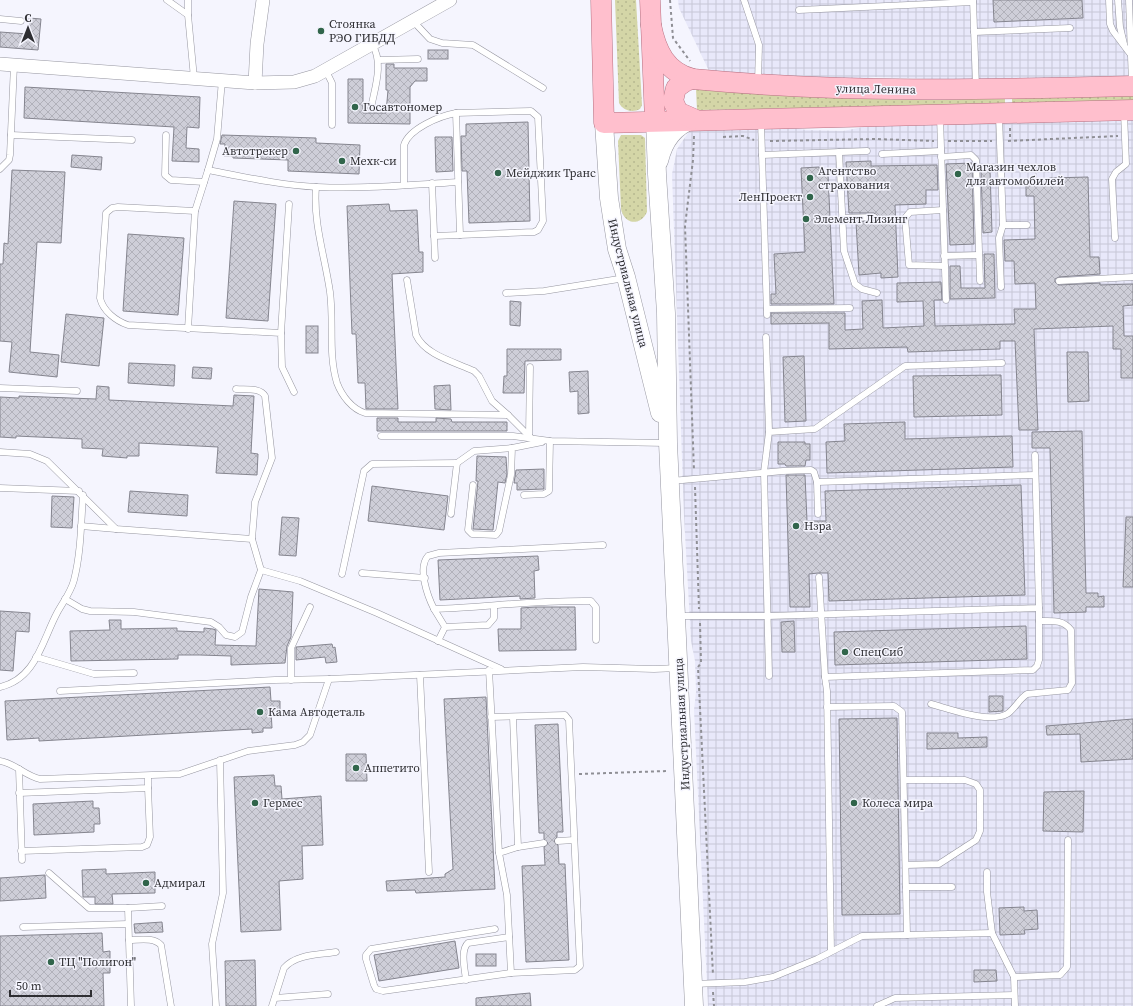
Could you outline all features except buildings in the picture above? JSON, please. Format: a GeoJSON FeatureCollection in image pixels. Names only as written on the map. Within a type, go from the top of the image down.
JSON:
{"type":"FeatureCollection","features":[{"type":"Feature","properties":{"kind":"main road","name":"Индустриальная улица"},"geometry":{"type":"LineString","coordinates":[[601,0],[604,123],[609,198],[617,249],[626,277],[668,443]]}},
{"type":"Feature","properties":{"kind":"main road","name":"Индустриальная улица"},"geometry":{"type":"LineString","coordinates":[[650,0],[656,174],[666,313],[669,481],[694,1006]]}},
{"type":"Feature","properties":{"kind":"main road","name":"улица Ленина"},"geometry":{"type":"LineString","coordinates":[[651,25],[656,45],[667,64],[676,73],[693,80],[831,88],[976,90],[1133,86]]}},
{"type":"Feature","properties":{"kind":"main road"},"geometry":{"type":"LineString","coordinates":[[693,80],[686,81],[676,88],[673,100],[678,112],[696,131]]}},
{"type":"Feature","properties":{"kind":"main road"},"geometry":{"type":"LineString","coordinates":[[604,123],[655,120],[696,131],[761,118],[999,115],[1128,110]]}},
{"type":"Feature","properties":{"kind":"main road"},"geometry":{"type":"LineString","coordinates":[[656,174],[661,154],[668,137],[678,126],[696,131]]}},
{"type":"Feature","properties":{"kind":"street"},"geometry":{"type":"LineString","coordinates":[[255,82],[257,44],[263,0]]}},
{"type":"Feature","properties":{"kind":"street"},"geometry":{"type":"LineString","coordinates":[[0,64],[222,80],[294,82],[326,71],[443,2]]}},
{"type":"Feature","properties":{"kind":"lane"},"geometry":{"type":"LineString","coordinates":[[167,0],[188,14]]}},
{"type":"Feature","properties":{"kind":"lane"},"geometry":{"type":"LineString","coordinates":[[188,0],[194,78]]}},
{"type":"Feature","properties":{"kind":"lane"},"geometry":{"type":"LineString","coordinates":[[744,0],[759,45],[758,84]]}},
{"type":"Feature","properties":{"kind":"lane"},"geometry":{"type":"LineString","coordinates":[[1108,0],[1110,24],[1113,31],[1132,55]]}},
{"type":"Feature","properties":{"kind":"lane"},"geometry":{"type":"LineString","coordinates":[[1118,0],[1120,27],[1124,46]]}},
{"type":"Feature","properties":{"kind":"lane"},"geometry":{"type":"LineString","coordinates":[[1129,0],[1133,86]]}},
{"type":"Feature","properties":{"kind":"lane"},"geometry":{"type":"LineString","coordinates":[[799,10],[973,1],[976,90]]}},
{"type":"Feature","properties":{"kind":"lane"},"geometry":{"type":"LineString","coordinates":[[0,19],[22,21]]}},
{"type":"Feature","properties":{"kind":"lane"},"geometry":{"type":"LineString","coordinates":[[413,21],[430,39],[442,43],[473,45],[543,88]]}},
{"type":"Feature","properties":{"kind":"lane"},"geometry":{"type":"LineString","coordinates":[[974,32],[1070,28]]}},
{"type":"Feature","properties":{"kind":"lane"},"geometry":{"type":"LineString","coordinates":[[371,108],[378,74],[379,60],[378,54],[372,44]]}},
{"type":"Feature","properties":{"kind":"lane"},"geometry":{"type":"LineString","coordinates":[[379,60],[418,59]]}},
{"type":"Feature","properties":{"kind":"lane"},"geometry":{"type":"LineString","coordinates":[[0,169],[10,157],[14,65]]}},
{"type":"Feature","properties":{"kind":"lane"},"geometry":{"type":"LineString","coordinates":[[326,71],[332,83],[332,125]]}},
{"type":"Feature","properties":{"kind":"lane"},"geometry":{"type":"LineString","coordinates":[[188,329],[195,211],[218,139],[222,80]]}},
{"type":"Feature","properties":{"kind":"lane"},"geometry":{"type":"LineString","coordinates":[[1126,164],[1124,136],[1128,110]]}},
{"type":"Feature","properties":{"kind":"lane"},"geometry":{"type":"LineString","coordinates":[[404,185],[404,145],[410,133],[445,115],[456,113],[531,111],[538,116],[543,222],[538,230],[534,232],[434,236]]}},
{"type":"Feature","properties":{"kind":"lane"},"geometry":{"type":"LineString","coordinates":[[456,113],[460,235]]}},
{"type":"Feature","properties":{"kind":"lane"},"geometry":{"type":"LineString","coordinates":[[940,115],[946,300]]}},
{"type":"Feature","properties":{"kind":"lane"},"geometry":{"type":"LineString","coordinates":[[999,115],[1003,225],[999,238],[1001,287]]}},
{"type":"Feature","properties":{"kind":"lane"},"geometry":{"type":"LineString","coordinates":[[761,118],[767,312],[850,308]]}},
{"type":"Feature","properties":{"kind":"lane"},"geometry":{"type":"LineString","coordinates":[[11,134],[132,140]]}},
{"type":"Feature","properties":{"kind":"lane"},"geometry":{"type":"LineString","coordinates":[[166,135],[165,175],[171,180],[204,182]]}},
{"type":"Feature","properties":{"kind":"lane"},"geometry":{"type":"LineString","coordinates":[[762,155],[867,151]]}},
{"type":"Feature","properties":{"kind":"lane"},"geometry":{"type":"LineString","coordinates":[[839,152],[844,251],[855,284],[862,289],[877,293]]}},
{"type":"Feature","properties":{"kind":"lane"},"geometry":{"type":"LineString","coordinates":[[882,154],[971,155],[976,160],[980,281]]}},
{"type":"Feature","properties":{"kind":"lane"},"geometry":{"type":"LineString","coordinates":[[1115,238],[1112,179],[1116,172],[1126,164],[1133,163]]}},
{"type":"Feature","properties":{"kind":"lane"},"geometry":{"type":"LineString","coordinates":[[208,170],[282,183],[316,187],[354,188],[458,182]]}},
{"type":"Feature","properties":{"kind":"lane"},"geometry":{"type":"LineString","coordinates":[[432,184],[435,258]]}},
{"type":"Feature","properties":{"kind":"lane"},"geometry":{"type":"LineString","coordinates":[[316,187],[315,211],[330,292],[334,372],[341,392],[353,407],[365,413],[508,415]]}},
{"type":"Feature","properties":{"kind":"lane"},"geometry":{"type":"LineString","coordinates":[[289,204],[281,333],[282,367],[294,392]]}},
{"type":"Feature","properties":{"kind":"lane"},"geometry":{"type":"LineString","coordinates":[[195,211],[118,206],[112,208],[106,213],[100,298],[105,310],[122,323],[128,325],[281,333]]}},
{"type":"Feature","properties":{"kind":"lane"},"geometry":{"type":"LineString","coordinates":[[943,210],[910,212],[905,218],[907,261],[909,265],[945,266]]}},
{"type":"Feature","properties":{"kind":"lane"},"geometry":{"type":"LineString","coordinates":[[842,218],[874,217]]}},
{"type":"Feature","properties":{"kind":"lane"},"geometry":{"type":"LineString","coordinates":[[1003,225],[1027,224]]}},
{"type":"Feature","properties":{"kind":"lane"},"geometry":{"type":"LineString","coordinates":[[944,256],[979,255]]}},
{"type":"Feature","properties":{"kind":"lane"},"geometry":{"type":"LineString","coordinates":[[506,293],[544,291],[626,277]]}},
{"type":"Feature","properties":{"kind":"lane"},"geometry":{"type":"LineString","coordinates":[[1059,281],[1133,277]]}},
{"type":"Feature","properties":{"kind":"lane"},"geometry":{"type":"LineString","coordinates":[[407,280],[418,340],[428,350],[474,371],[479,376],[492,401],[530,437]]}},
{"type":"Feature","properties":{"kind":"lane"},"geometry":{"type":"LineString","coordinates":[[766,337],[769,432],[764,472],[770,676]]}},
{"type":"Feature","properties":{"kind":"lane"},"geometry":{"type":"LineString","coordinates":[[769,432],[815,429],[905,366],[1002,363]]}},
{"type":"Feature","properties":{"kind":"lane"},"geometry":{"type":"LineString","coordinates":[[530,366],[530,437]]}},
{"type":"Feature","properties":{"kind":"lane"},"geometry":{"type":"LineString","coordinates":[[0,388],[77,391]]}},
{"type":"Feature","properties":{"kind":"lane"},"geometry":{"type":"LineString","coordinates":[[65,599],[82,609],[90,611],[134,612],[211,622],[220,627],[226,635],[236,637],[242,632],[251,597],[261,570],[252,539],[255,502],[270,464],[272,452],[265,396],[258,390],[236,389]]}},
{"type":"Feature","properties":{"kind":"lane"},"geometry":{"type":"LineString","coordinates":[[381,436],[513,436],[530,437],[550,441],[668,443]]}},
{"type":"Feature","properties":{"kind":"lane"},"geometry":{"type":"LineString","coordinates":[[342,574],[364,471],[367,467],[372,464],[457,463],[474,451],[512,448],[550,441]]}},
{"type":"Feature","properties":{"kind":"lane"},"geometry":{"type":"LineString","coordinates":[[524,495],[544,494],[549,491],[550,441]]}},
{"type":"Feature","properties":{"kind":"lane"},"geometry":{"type":"LineString","coordinates":[[473,485],[468,530],[472,534],[496,535],[499,531],[510,481],[512,448]]}},
{"type":"Feature","properties":{"kind":"lane"},"geometry":{"type":"LineString","coordinates":[[0,452],[30,454],[47,461],[116,529]]}},
{"type":"Feature","properties":{"kind":"lane"},"geometry":{"type":"LineString","coordinates":[[825,677],[1033,670],[1037,666],[1039,660],[1039,608],[1035,455]]}},
{"type":"Feature","properties":{"kind":"lane"},"geometry":{"type":"LineString","coordinates":[[451,514],[457,463]]}},
{"type":"Feature","properties":{"kind":"lane"},"geometry":{"type":"LineString","coordinates":[[669,481],[764,472],[811,470],[814,472],[817,482],[818,514]]}},
{"type":"Feature","properties":{"kind":"lane"},"geometry":{"type":"LineString","coordinates":[[817,482],[1035,475]]}},
{"type":"Feature","properties":{"kind":"lane"},"geometry":{"type":"LineString","coordinates":[[0,488],[81,493]]}},
{"type":"Feature","properties":{"kind":"lane"},"geometry":{"type":"LineString","coordinates":[[0,687],[14,683],[29,669],[75,579],[81,526],[81,493]]}},
{"type":"Feature","properties":{"kind":"lane"},"geometry":{"type":"LineString","coordinates":[[81,526],[252,539]]}},
{"type":"Feature","properties":{"kind":"lane"},"geometry":{"type":"LineString","coordinates":[[444,627],[428,598],[424,578],[424,563],[428,556],[434,554],[603,545]]}},
{"type":"Feature","properties":{"kind":"lane"},"geometry":{"type":"LineString","coordinates":[[261,570],[300,581],[502,670]]}},
{"type":"Feature","properties":{"kind":"lane"},"geometry":{"type":"LineString","coordinates":[[362,574],[424,578]]}},
{"type":"Feature","properties":{"kind":"lane"},"geometry":{"type":"LineString","coordinates":[[819,577],[820,615],[827,707],[831,951]]}},
{"type":"Feature","properties":{"kind":"lane"},"geometry":{"type":"LineString","coordinates":[[434,609],[494,607],[522,602],[591,601],[596,607],[596,640]]}},
{"type":"Feature","properties":{"kind":"lane"},"geometry":{"type":"LineString","coordinates":[[291,680],[291,648],[310,607]]}},
{"type":"Feature","properties":{"kind":"lane"},"geometry":{"type":"LineString","coordinates":[[444,627],[488,625],[494,618],[494,607]]}},
{"type":"Feature","properties":{"kind":"lane"},"geometry":{"type":"LineString","coordinates":[[676,616],[820,615],[1039,608]]}},
{"type":"Feature","properties":{"kind":"lane"},"geometry":{"type":"LineString","coordinates":[[931,704],[977,716],[1000,716],[1009,712],[1027,694],[1068,690],[1072,683],[1071,630],[1068,626],[1061,622],[1039,621]]}},
{"type":"Feature","properties":{"kind":"lane"},"geometry":{"type":"LineString","coordinates":[[438,641],[444,627]]}},
{"type":"Feature","properties":{"kind":"lane"},"geometry":{"type":"LineString","coordinates":[[36,657],[94,674],[134,673]]}},
{"type":"Feature","properties":{"kind":"lane"},"geometry":{"type":"LineString","coordinates":[[60,691],[420,675],[489,670],[582,667],[654,669],[679,668]]}},
{"type":"Feature","properties":{"kind":"lane"},"geometry":{"type":"LineString","coordinates":[[489,670],[499,853],[507,895],[511,973]]}},
{"type":"Feature","properties":{"kind":"lane"},"geometry":{"type":"LineString","coordinates":[[420,675],[429,872]]}},
{"type":"Feature","properties":{"kind":"lane"},"geometry":{"type":"LineString","coordinates":[[0,761],[7,762],[32,777],[40,779],[180,774],[255,749],[286,747],[303,742],[310,735],[329,679]]}},
{"type":"Feature","properties":{"kind":"lane"},"geometry":{"type":"LineString","coordinates":[[827,707],[894,706],[899,708],[903,718],[907,935]]}},
{"type":"Feature","properties":{"kind":"lane"},"geometry":{"type":"LineString","coordinates":[[491,717],[565,715],[568,717],[580,966],[575,970],[511,973],[383,991],[379,990],[374,985],[366,955],[368,951],[375,948],[495,929]]}},
{"type":"Feature","properties":{"kind":"lane"},"geometry":{"type":"LineString","coordinates":[[512,717],[518,847]]}},
{"type":"Feature","properties":{"kind":"lane"},"geometry":{"type":"LineString","coordinates":[[216,1006],[212,944],[223,893],[220,760]]}},
{"type":"Feature","properties":{"kind":"lane"},"geometry":{"type":"LineString","coordinates":[[19,769],[22,860]]}},
{"type":"Feature","properties":{"kind":"lane"},"geometry":{"type":"LineString","coordinates":[[21,851],[142,847],[147,845],[150,837],[148,776]]}},
{"type":"Feature","properties":{"kind":"lane"},"geometry":{"type":"LineString","coordinates":[[904,780],[972,781],[980,790],[980,831],[976,840],[939,864],[906,864]]}},
{"type":"Feature","properties":{"kind":"lane"},"geometry":{"type":"LineString","coordinates":[[19,793],[148,788]]}},
{"type":"Feature","properties":{"kind":"lane"},"geometry":{"type":"LineString","coordinates":[[558,841],[574,840]]}},
{"type":"Feature","properties":{"kind":"lane"},"geometry":{"type":"LineString","coordinates":[[1014,977],[1060,975],[1067,967],[1068,840]]}},
{"type":"Feature","properties":{"kind":"lane"},"geometry":{"type":"LineString","coordinates":[[499,853],[518,847],[544,843]]}},
{"type":"Feature","properties":{"kind":"lane"},"geometry":{"type":"LineString","coordinates":[[987,872],[986,892],[992,933],[1014,977],[1015,1006]]}},
{"type":"Feature","properties":{"kind":"lane"},"geometry":{"type":"LineString","coordinates":[[49,873],[89,908],[162,906]]}},
{"type":"Feature","properties":{"kind":"lane"},"geometry":{"type":"LineString","coordinates":[[906,887],[952,887]]}},
{"type":"Feature","properties":{"kind":"lane"},"geometry":{"type":"LineString","coordinates":[[128,908],[131,1006]]}},
{"type":"Feature","properties":{"kind":"lane"},"geometry":{"type":"LineString","coordinates":[[23,927],[128,924]]}},
{"type":"Feature","properties":{"kind":"lane"},"geometry":{"type":"LineString","coordinates":[[693,984],[745,982],[773,977],[803,966],[862,936],[992,933]]}},
{"type":"Feature","properties":{"kind":"lane"},"geometry":{"type":"LineString","coordinates":[[466,980],[465,945],[468,943],[509,937]]}},
{"type":"Feature","properties":{"kind":"lane"},"geometry":{"type":"LineString","coordinates":[[129,940],[150,939],[157,941],[162,945],[171,1006]]}},
{"type":"Feature","properties":{"kind":"lane"},"geometry":{"type":"LineString","coordinates":[[272,1006],[284,968],[287,964],[302,957],[336,952]]}},
{"type":"Feature","properties":{"kind":"lane"},"geometry":{"type":"LineString","coordinates":[[275,998],[328,994]]}},
{"type":"Feature","properties":{"kind":"lane"},"geometry":{"type":"LineString","coordinates":[[877,1006],[894,998],[1014,995]]}},
{"type":"Feature","properties":{"kind":"path"},"geometry":{"type":"LineString","coordinates":[[670,0],[672,32],[676,42],[689,61],[693,63],[693,80]]}},
{"type":"Feature","properties":{"kind":"path"},"geometry":{"type":"LineString","coordinates":[[696,131],[685,226],[700,617],[701,663],[698,667],[714,1006]]}},
{"type":"Feature","properties":{"kind":"path"},"geometry":{"type":"LineString","coordinates":[[722,136],[743,136],[761,141],[876,139],[1000,141],[1124,136]]}},
{"type":"Feature","properties":{"kind":"path"},"geometry":{"type":"LineString","coordinates":[[571,774],[667,771]]}},
{"type":"Feature","properties":{"kind":"shaded area"},"geometry":{"type":"Polygon","coordinates":[[[678,0],[1133,0],[1133,77],[952,82],[930,79],[874,77],[844,81],[709,71],[679,8],[678,0]]]}},
{"type":"Feature","properties":{"kind":"shaded area"},"geometry":{"type":"Polygon","coordinates":[[[1133,119],[1133,1006],[708,1006],[694,710],[696,692],[695,661],[691,641],[684,516],[672,174],[677,149],[688,133],[695,128],[778,126],[807,130],[843,131],[873,125],[1133,119]]]}},
{"type":"Feature","properties":{"kind":"green space"},"geometry":{"type":"Polygon","coordinates":[[[615,0],[636,0],[642,105],[640,109],[634,111],[623,108],[619,103],[615,0]]]}},
{"type":"Feature","properties":{"kind":"green space"},"geometry":{"type":"Polygon","coordinates":[[[696,89],[864,99],[935,100],[1005,98],[1005,105],[697,110],[696,89]]]}},
{"type":"Feature","properties":{"kind":"green space"},"geometry":{"type":"Polygon","coordinates":[[[1133,95],[1133,101],[1012,105],[1012,98],[1133,95]]]}},
{"type":"Feature","properties":{"kind":"green space"},"geometry":{"type":"Polygon","coordinates":[[[621,135],[641,135],[645,138],[647,212],[644,217],[636,222],[632,222],[625,218],[621,209],[618,141],[621,135]]]}},
{"type":"Feature","properties":{"kind":"place","name":"Стоянка РЭО ГИБДД"},"geometry":{"type":"Point","coordinates":[321,31]}},
{"type":"Feature","properties":{"kind":"place","name":"Госавтономер"},"geometry":{"type":"Point","coordinates":[355,107]}},
{"type":"Feature","properties":{"kind":"place","name":"Автотрекер"},"geometry":{"type":"Point","coordinates":[296,151]}},
{"type":"Feature","properties":{"kind":"place","name":"Мехк-си"},"geometry":{"type":"Point","coordinates":[342,161]}},
{"type":"Feature","properties":{"kind":"place","name":"Мейджик Транс"},"geometry":{"type":"Point","coordinates":[498,173]}},
{"type":"Feature","properties":{"kind":"place","name":"Магазин чехлов для автомобилей"},"geometry":{"type":"Point","coordinates":[958,174]}},
{"type":"Feature","properties":{"kind":"place","name":"Агентство страхования"},"geometry":{"type":"Point","coordinates":[810,178]}},
{"type":"Feature","properties":{"kind":"place","name":"ЛенПроект"},"geometry":{"type":"Point","coordinates":[810,197]}},
{"type":"Feature","properties":{"kind":"place","name":"Элемент Лизинг"},"geometry":{"type":"Point","coordinates":[806,219]}},
{"type":"Feature","properties":{"kind":"place","name":"Нзра"},"geometry":{"type":"Point","coordinates":[796,526]}},
{"type":"Feature","properties":{"kind":"place","name":"СпецСиб"},"geometry":{"type":"Point","coordinates":[845,652]}},
{"type":"Feature","properties":{"kind":"place","name":"Кама Автодеталь"},"geometry":{"type":"Point","coordinates":[260,712]}},
{"type":"Feature","properties":{"kind":"place","name":"Аппетито"},"geometry":{"type":"Point","coordinates":[356,768]}},
{"type":"Feature","properties":{"kind":"place","name":"Гермес"},"geometry":{"type":"Point","coordinates":[255,803]}},
{"type":"Feature","properties":{"kind":"place","name":"Колеса мира"},"geometry":{"type":"Point","coordinates":[854,803]}},
{"type":"Feature","properties":{"kind":"place","name":"Адмирал"},"geometry":{"type":"Point","coordinates":[146,883]}},
{"type":"Feature","properties":{"kind":"place","name":"ТЦ \"Полигон\""},"geometry":{"type":"Point","coordinates":[51,962]}}]}
